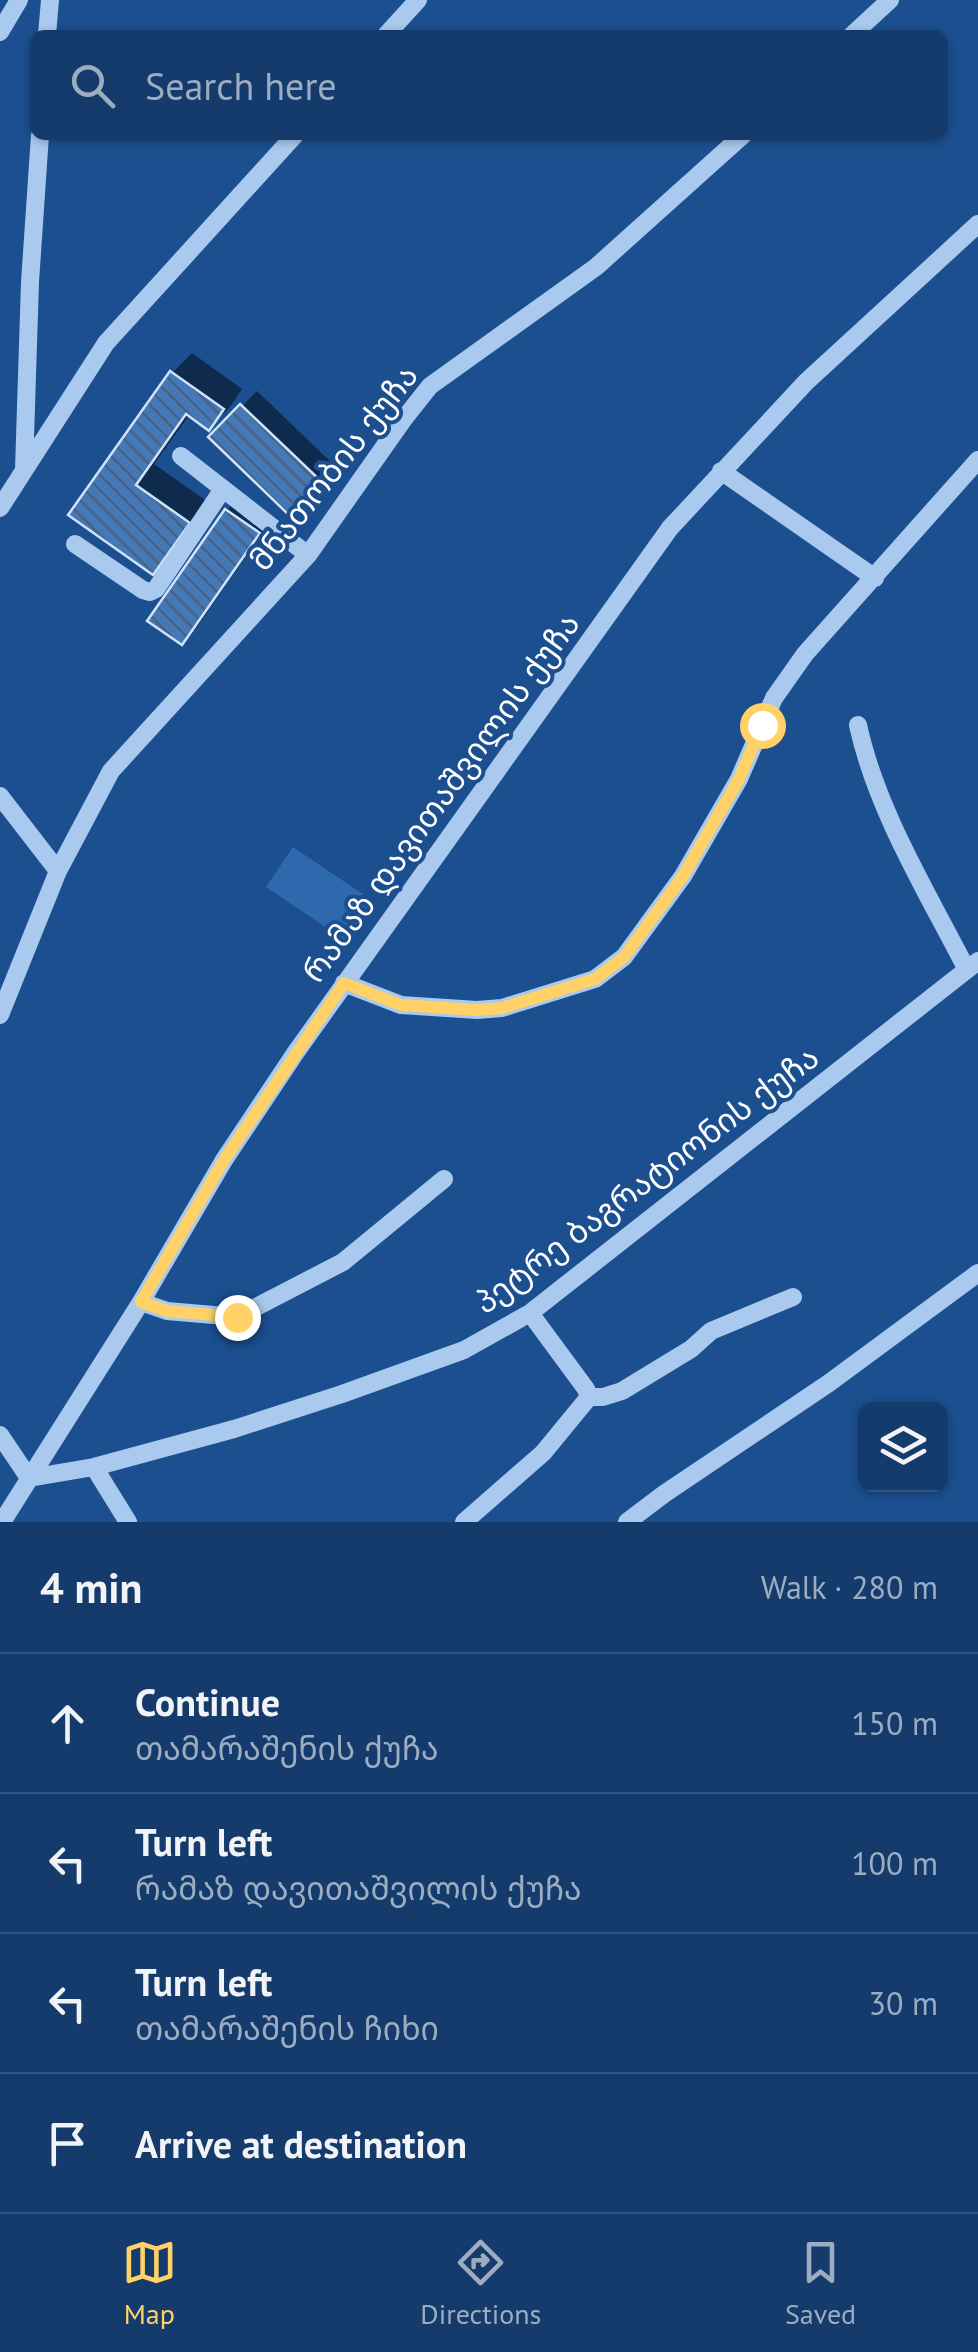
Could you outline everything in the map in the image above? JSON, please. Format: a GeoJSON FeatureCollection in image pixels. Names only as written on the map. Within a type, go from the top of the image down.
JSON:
{"type":"FeatureCollection","features":[{"type":"Feature","properties":{"kind":"street"},"geometry":{"type":"LineString","coordinates":[[0,32],[19,0]]}},
{"type":"Feature","properties":{"kind":"street"},"geometry":{"type":"LineString","coordinates":[[48,30],[50,0]]}},
{"type":"Feature","properties":{"kind":"street"},"geometry":{"type":"LineString","coordinates":[[391,30],[418,0]]}},
{"type":"Feature","properties":{"kind":"street"},"geometry":{"type":"LineString","coordinates":[[857,30],[890,0]]}},
{"type":"Feature","properties":{"kind":"street"},"geometry":{"type":"LineString","coordinates":[[24,469],[40,140]]}},
{"type":"Feature","properties":{"kind":"street"},"geometry":{"type":"LineString","coordinates":[[0,508],[106,343],[290,140]]}},
{"type":"Feature","properties":{"kind":"street","name":"მნათობის ქუჩა"},"geometry":{"type":"LineString","coordinates":[[0,1015],[58,871],[111,771],[308,555],[430,386],[596,266],[737,140]]}},
{"type":"Feature","properties":{"kind":"street","name":"რამაზ დავითაშვილის ქუჩა"},"geometry":{"type":"LineString","coordinates":[[2,1522],[141,1302],[224,1160],[344,983],[670,528],[806,382],[978,224]]}},
{"type":"Feature","properties":{"kind":"street"},"geometry":{"type":"LineString","coordinates":[[181,456],[308,555]]}},
{"type":"Feature","properties":{"kind":"street"},"geometry":{"type":"LineString","coordinates":[[344,983],[401,1005],[502,1008],[595,979],[624,957],[683,876],[739,779],[774,698],[805,654],[978,460]]}},
{"type":"Feature","properties":{"kind":"street"},"geometry":{"type":"LineString","coordinates":[[721,471],[875,578]]}},
{"type":"Feature","properties":{"kind":"street"},"geometry":{"type":"LineString","coordinates":[[75,544],[150,592],[223,489]]}},
{"type":"Feature","properties":{"kind":"street"},"geometry":{"type":"LineString","coordinates":[[858,725],[876,789],[972,965]]}},
{"type":"Feature","properties":{"kind":"street"},"geometry":{"type":"LineString","coordinates":[[0,796],[58,871]]}},
{"type":"Feature","properties":{"kind":"street","name":"პეტრე ბაგრატიონის ქუჩა"},"geometry":{"type":"LineString","coordinates":[[29,1478],[94,1467],[234,1429],[464,1350],[530,1313],[972,965]]}},
{"type":"Feature","properties":{"kind":"street"},"geometry":{"type":"LineString","coordinates":[[141,1302],[167,1311],[237,1317],[343,1262],[444,1179]]}},
{"type":"Feature","properties":{"kind":"street"},"geometry":{"type":"LineString","coordinates":[[627,1522],[829,1384],[978,1272]]}},
{"type":"Feature","properties":{"kind":"street"},"geometry":{"type":"LineString","coordinates":[[588,1397],[622,1391],[691,1349],[711,1331],[793,1297]]}},
{"type":"Feature","properties":{"kind":"street"},"geometry":{"type":"LineString","coordinates":[[530,1313],[586,1388],[588,1397]]}},
{"type":"Feature","properties":{"kind":"street"},"geometry":{"type":"LineString","coordinates":[[464,1522],[543,1453],[588,1397]]}},
{"type":"Feature","properties":{"kind":"street"},"geometry":{"type":"LineString","coordinates":[[0,1435],[29,1478]]}},
{"type":"Feature","properties":{"kind":"street"},"geometry":{"type":"LineString","coordinates":[[94,1467],[128,1522]]}},
{"type":"Feature","properties":{"kind":"shaded area"},"geometry":{"type":"Polygon","coordinates":[[[293,847],[376,903],[349,943],[266,887],[293,847]]]}},
{"type":"Feature","properties":{"kind":"building"},"geometry":{"type":"Polygon","coordinates":[[[170,371],[224,409],[209,431],[186,414],[136,485],[190,523],[153,575],[68,515],[170,371]]]}},
{"type":"Feature","properties":{"kind":"building"},"geometry":{"type":"Polygon","coordinates":[[[240,404],[323,483],[291,517],[208,437],[240,404]]]}},
{"type":"Feature","properties":{"kind":"building"},"geometry":{"type":"Polygon","coordinates":[[[225,509],[260,533],[182,645],[147,621],[225,509]]]}},
{"type":"Feature","properties":{"kind":"route"},"geometry":{"type":"LineString","coordinates":[[237,1317],[167,1311],[141,1302],[224,1160],[344,983],[401,1005],[477,1010],[533,1000],[595,979],[624,957],[683,876],[739,779],[762,725]]}}]}
